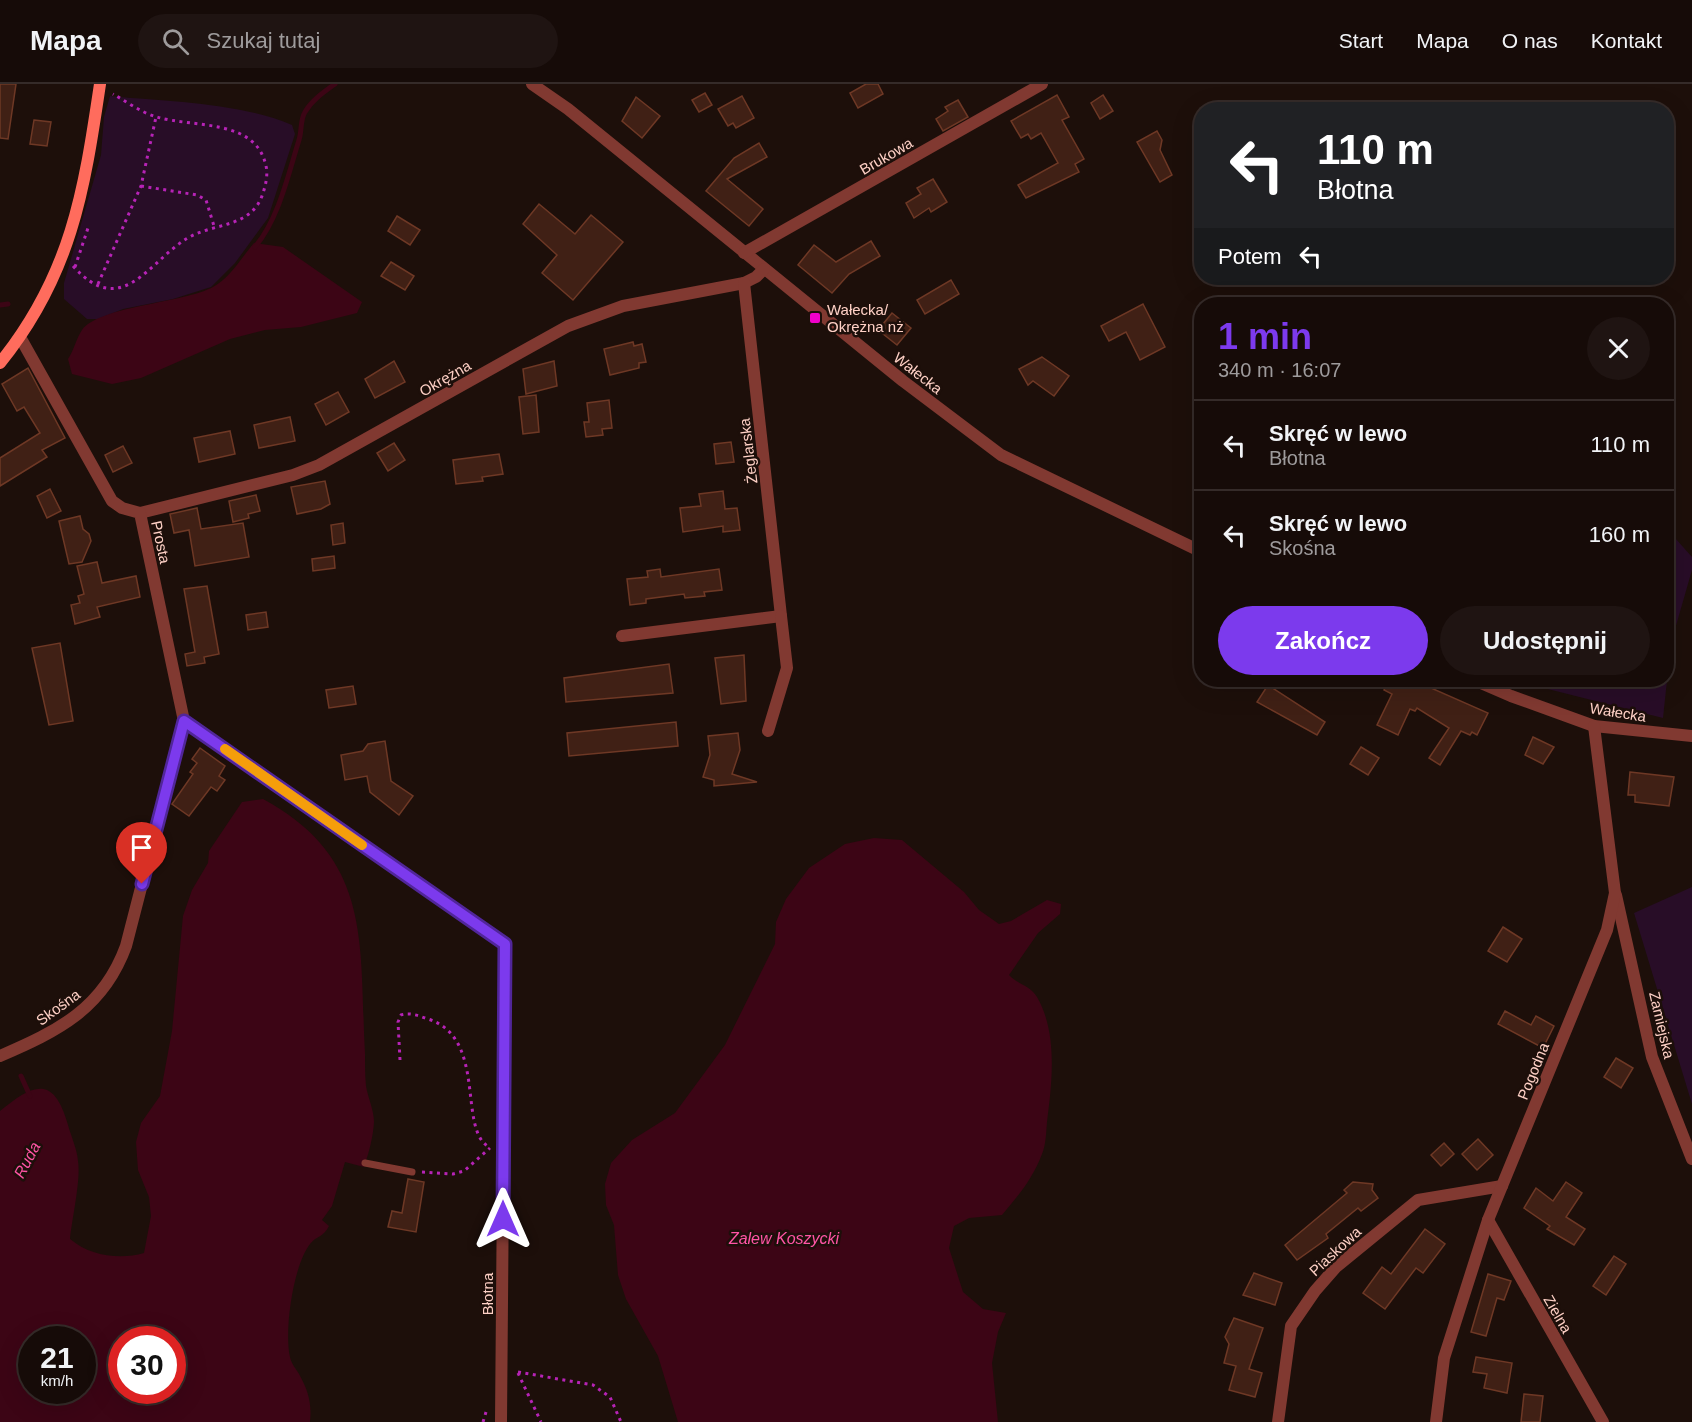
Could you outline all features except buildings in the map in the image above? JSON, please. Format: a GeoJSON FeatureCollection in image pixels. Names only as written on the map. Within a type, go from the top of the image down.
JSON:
{"type":"FeatureCollection","features":[{"type":"Feature","properties":{"kind":"street"},"geometry":{"type":"LineString","coordinates":[[0,363],[39,308],[64,256],[81,198],[100,84]]}},
{"type":"Feature","properties":{"kind":"street","name":"Wałecka"},"geometry":{"type":"LineString","coordinates":[[532,84],[568,109],[903,381],[1001,455],[1194,548]]}},
{"type":"Feature","properties":{"kind":"street","name":"Brukowa"},"geometry":{"type":"LineString","coordinates":[[744,254],[1042,84]]}},
{"type":"Feature","properties":{"kind":"street","name":"Okrężna"},"geometry":{"type":"LineString","coordinates":[[140,513],[293,475],[319,465],[567,326],[623,306],[744,284],[764,269]]}},
{"type":"Feature","properties":{"kind":"street","name":"Żeglarska"},"geometry":{"type":"LineString","coordinates":[[744,284],[787,668],[768,731]]}},
{"type":"Feature","properties":{"kind":"street","name":"Prosta"},"geometry":{"type":"LineString","coordinates":[[20,337],[111,501],[122,508],[140,513],[184,721]]}},
{"type":"Feature","properties":{"kind":"street"},"geometry":{"type":"LineString","coordinates":[[622,636],[781,616]]}},
{"type":"Feature","properties":{"kind":"street","name":"Wałecka"},"geometry":{"type":"LineString","coordinates":[[1490,687],[1594,726],[1692,736]]}},
{"type":"Feature","properties":{"kind":"street","name":"Skośna"},"geometry":{"type":"LineString","coordinates":[[0,1056],[54,1032],[78,1015],[100,993],[116,968],[126,946],[184,721]]}},
{"type":"Feature","properties":{"kind":"street","name":"Błotna"},"geometry":{"type":"LineString","coordinates":[[184,721],[505,944],[497,1147],[501,1422]]}},
{"type":"Feature","properties":{"kind":"street","name":"Pogodna"},"geometry":{"type":"LineString","coordinates":[[1436,1422],[1444,1358],[1488,1220],[1607,930],[1616,893],[1594,726]]}},
{"type":"Feature","properties":{"kind":"street","name":"Zamiejska"},"geometry":{"type":"LineString","coordinates":[[1616,893],[1652,1057],[1692,1159]]}},
{"type":"Feature","properties":{"kind":"street","name":"Piaskowa"},"geometry":{"type":"LineString","coordinates":[[1278,1422],[1292,1326],[1315,1291],[1336,1267],[1418,1200],[1502,1186]]}},
{"type":"Feature","properties":{"kind":"street","name":"Zielna"},"geometry":{"type":"LineString","coordinates":[[1488,1220],[1602,1422]]}},
{"type":"Feature","properties":{"kind":"lane"},"geometry":{"type":"LineString","coordinates":[[365,1163],[412,1172]]}},
{"type":"Feature","properties":{"kind":"path"},"geometry":{"type":"LineString","coordinates":[[64,256],[87,280],[120,287],[133,284],[177,245],[199,231],[232,224],[246,218],[257,207],[267,181],[266,166],[260,151],[250,139],[235,131],[156,117],[112,93]]}},
{"type":"Feature","properties":{"kind":"path"},"geometry":{"type":"LineString","coordinates":[[98,284],[141,186],[156,117]]}},
{"type":"Feature","properties":{"kind":"path"},"geometry":{"type":"LineString","coordinates":[[141,186],[197,195],[206,200],[214,227]]}},
{"type":"Feature","properties":{"kind":"path"},"geometry":{"type":"LineString","coordinates":[[400,1060],[398,1022],[401,1015],[415,1015],[437,1022],[462,1051],[475,1122],[483,1143],[497,1147]]}},
{"type":"Feature","properties":{"kind":"path"},"geometry":{"type":"LineString","coordinates":[[412,1172],[453,1174],[464,1171],[497,1147]]}},
{"type":"Feature","properties":{"kind":"path"},"geometry":{"type":"LineString","coordinates":[[541,1422],[518,1372],[593,1385],[610,1397],[621,1422]]}},
{"type":"Feature","properties":{"kind":"shaded area"},"geometry":{"type":"Polygon","coordinates":[[[110,96],[226,107],[271,117],[292,125],[295,134],[268,218],[235,263],[211,287],[173,299],[123,309],[98,319],[87,319],[64,299],[64,283],[101,155],[104,117],[110,96]]]}},
{"type":"Feature","properties":{"kind":"shaded area"},"geometry":{"type":"Polygon","coordinates":[[[1674,537],[1692,557],[1692,570],[1674,633],[1674,537]]]}},
{"type":"Feature","properties":{"kind":"shaded area"},"geometry":{"type":"Polygon","coordinates":[[[1540,687],[1666,687],[1663,718],[1540,687]]]}},
{"type":"Feature","properties":{"kind":"shaded area"},"geometry":{"type":"Polygon","coordinates":[[[1692,887],[1692,1104],[1634,913],[1692,887]]]}},
{"type":"Feature","properties":{"kind":"water"},"geometry":{"type":"Polygon","coordinates":[[[254,243],[283,247],[362,302],[357,313],[301,327],[265,330],[230,339],[141,378],[112,384],[72,374],[68,359],[82,330],[91,322],[123,310],[183,297],[213,287],[230,273],[254,243]]]}},
{"type":"Feature","properties":{"kind":"water"},"geometry":{"type":"Polygon","coordinates":[[[263,799],[299,823],[325,849],[342,877],[353,908],[359,941],[366,1082],[374,1122],[371,1145],[364,1167],[345,1162],[332,1206],[322,1220],[329,1226],[310,1244],[304,1254],[291,1299],[288,1346],[291,1361],[309,1397],[310,1422],[0,1422],[0,1111],[23,1094],[33,1090],[49,1091],[62,1109],[78,1161],[77,1189],[70,1239],[96,1253],[106,1255],[125,1256],[144,1253],[151,1216],[149,1197],[138,1170],[136,1142],[141,1123],[160,1096],[172,1031],[183,916],[192,890],[208,863],[209,851],[242,802],[263,799]]]}},
{"type":"Feature","properties":{"kind":"water","name":"Zalew Koszycki"},"geometry":{"type":"Polygon","coordinates":[[[874,838],[902,840],[964,892],[979,910],[999,924],[1011,921],[1047,900],[1061,904],[1060,914],[1038,933],[1009,975],[1034,993],[1044,1011],[1048,1026],[1052,1075],[1043,1150],[1030,1179],[1002,1215],[969,1218],[954,1226],[949,1248],[963,1292],[983,1309],[1006,1313],[998,1332],[992,1363],[998,1422],[678,1422],[658,1356],[626,1299],[618,1275],[614,1225],[606,1205],[605,1184],[611,1163],[632,1140],[675,1113],[725,1045],[775,944],[776,922],[786,899],[809,868],[845,844],[874,838]]]}},
{"type":"Feature","properties":{"kind":"waterway"},"geometry":{"type":"LineString","coordinates":[[255,247],[277,210],[299,140],[303,115],[315,100],[335,84]]}},
{"type":"Feature","properties":{"kind":"waterway"},"geometry":{"type":"LineString","coordinates":[[0,305],[8,304]]}},
{"type":"Feature","properties":{"kind":"waterway","name":"Ruda"},"geometry":{"type":"LineString","coordinates":[[21,1076],[30,1096]]}},
{"type":"Feature","properties":{"kind":"slow traffic"},"geometry":{"type":"LineString","coordinates":[[225,749],[362,845]]}},
{"type":"Feature","properties":{"kind":"place","name":"Wałecka/ Okrężna nż"},"geometry":{"type":"Point","coordinates":[815,318]}},
{"type":"Feature","properties":{"kind":"route"},"geometry":{"type":"LineString","coordinates":[[142,884],[184,721],[505,944],[503,1219]]}}]}
